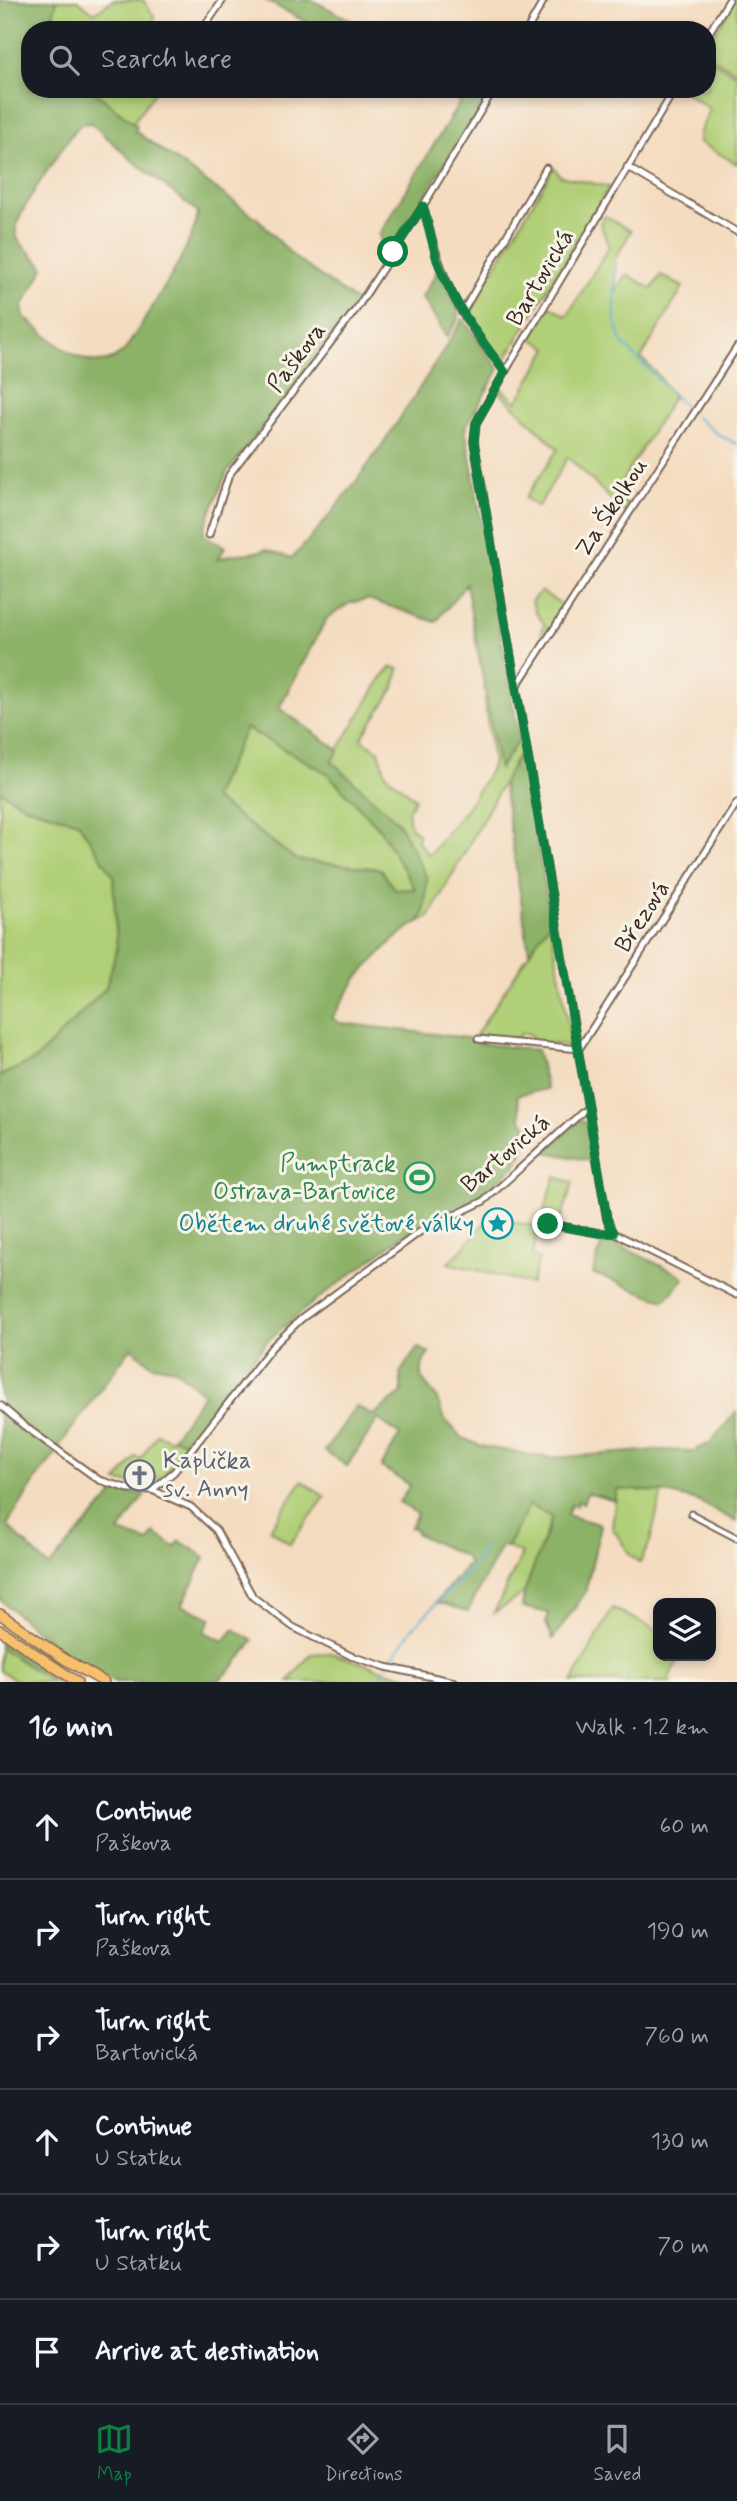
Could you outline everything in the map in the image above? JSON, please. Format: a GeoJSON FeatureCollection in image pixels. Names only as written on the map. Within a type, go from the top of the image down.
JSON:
{"type":"FeatureCollection","features":[{"type":"Feature","properties":{"kind":"highway"},"geometry":{"type":"LineString","coordinates":[[0,1614],[63,1658],[104,1682]]}},
{"type":"Feature","properties":{"kind":"highway"},"geometry":{"type":"LineString","coordinates":[[0,1630],[77,1682]]}},
{"type":"Feature","properties":{"kind":"street"},"geometry":{"type":"LineString","coordinates":[[208,21],[223,0]]}},
{"type":"Feature","properties":{"kind":"street"},"geometry":{"type":"LineString","coordinates":[[532,21],[544,0]]}},
{"type":"Feature","properties":{"kind":"street"},"geometry":{"type":"LineString","coordinates":[[716,21],[729,0]]}},
{"type":"Feature","properties":{"kind":"street","name":"Paškova"},"geometry":{"type":"LineString","coordinates":[[209,535],[229,475],[357,308],[489,98]]}},
{"type":"Feature","properties":{"kind":"street","name":"Bartovická"},"geometry":{"type":"LineString","coordinates":[[152,1490],[174,1472],[272,1347],[301,1319],[421,1231],[484,1200],[588,1107],[474,442],[476,423],[669,98]]}},
{"type":"Feature","properties":{"kind":"street"},"geometry":{"type":"LineString","coordinates":[[627,167],[737,232]]}},
{"type":"Feature","properties":{"kind":"street"},"geometry":{"type":"LineString","coordinates":[[462,313],[546,168]]}},
{"type":"Feature","properties":{"kind":"street"},"geometry":{"type":"LineString","coordinates":[[423,206],[438,260],[462,313],[505,372]]}},
{"type":"Feature","properties":{"kind":"street","name":"Za Školkou"},"geometry":{"type":"LineString","coordinates":[[516,687],[737,347]]}},
{"type":"Feature","properties":{"kind":"street","name":"Březová"},"geometry":{"type":"LineString","coordinates":[[579,1049],[737,803]]}},
{"type":"Feature","properties":{"kind":"street"},"geometry":{"type":"LineString","coordinates":[[478,1039],[579,1049]]}},
{"type":"Feature","properties":{"kind":"street"},"geometry":{"type":"LineString","coordinates":[[588,1107],[607,1219],[614,1233]]}},
{"type":"Feature","properties":{"kind":"street"},"geometry":{"type":"LineString","coordinates":[[548,1224],[614,1233],[737,1295]]}},
{"type":"Feature","properties":{"kind":"street"},"geometry":{"type":"LineString","coordinates":[[0,1405],[99,1480],[129,1489],[152,1490],[191,1507],[216,1530],[253,1597],[293,1627],[351,1656],[386,1667],[455,1682]]}},
{"type":"Feature","properties":{"kind":"street"},"geometry":{"type":"LineString","coordinates":[[691,1514],[737,1538]]}},
{"type":"Feature","properties":{"kind":"green space"},"geometry":{"type":"Polygon","coordinates":[[[0,0],[57,0],[51,21],[21,21],[21,98],[102,98],[137,126],[135,131],[258,219],[294,257],[357,302],[227,472],[204,528],[204,535],[225,547],[218,560],[229,555],[266,549],[292,558],[362,474],[463,319],[499,369],[465,428],[519,739],[499,769],[466,584],[436,622],[368,599],[350,603],[327,618],[279,708],[339,751],[331,761],[398,822],[427,878],[424,913],[419,922],[389,944],[357,978],[332,1018],[340,1023],[476,1039],[477,1043],[537,1050],[547,1089],[517,1095],[521,1118],[528,1127],[522,1154],[514,1167],[478,1197],[419,1224],[311,1304],[267,1341],[188,1444],[173,1437],[204,1394],[175,1369],[152,1365],[131,1348],[41,1472],[7,1525],[49,1567],[115,1492],[145,1494],[119,1532],[149,1542],[154,1533],[175,1547],[180,1541],[205,1557],[182,1605],[211,1618],[204,1632],[224,1641],[234,1629],[253,1641],[235,1665],[217,1682],[115,1682],[49,1642],[0,1599],[0,1076],[35,1060],[106,988],[117,948],[113,875],[78,822],[25,806],[0,791],[0,0]],[[91,123],[81,124],[29,199],[17,225],[18,239],[44,268],[22,307],[24,317],[59,345],[86,360],[99,362],[113,359],[125,350],[179,262],[195,226],[198,212],[133,161],[91,123]],[[246,728],[213,798],[297,860],[380,869],[396,890],[415,889],[379,828],[327,773],[246,728]]]}},
{"type":"Feature","properties":{"kind":"green space"},"geometry":{"type":"Polygon","coordinates":[[[57,0],[78,0],[94,13],[113,0],[143,0],[155,18],[153,21],[51,21],[57,0]]]}},
{"type":"Feature","properties":{"kind":"green space"},"geometry":{"type":"Polygon","coordinates":[[[265,0],[312,0],[352,21],[304,21],[265,0]]]}},
{"type":"Feature","properties":{"kind":"green space"},"geometry":{"type":"Polygon","coordinates":[[[737,0],[737,72],[716,60],[716,31],[737,0]]]}},
{"type":"Feature","properties":{"kind":"green space"},"geometry":{"type":"Polygon","coordinates":[[[716,63],[737,75],[737,164],[699,142],[699,134],[710,109],[693,98],[716,98],[716,63]]]}},
{"type":"Feature","properties":{"kind":"green space"},"geometry":{"type":"Polygon","coordinates":[[[102,98],[151,98],[133,123],[102,98]]]}},
{"type":"Feature","properties":{"kind":"green space"},"geometry":{"type":"Polygon","coordinates":[[[453,98],[486,98],[390,252],[383,247],[379,235],[460,102],[453,98]]]}},
{"type":"Feature","properties":{"kind":"green space"},"geometry":{"type":"Polygon","coordinates":[[[554,167],[560,176],[609,187],[503,363],[467,314],[554,167]]]}},
{"type":"Feature","properties":{"kind":"green space"},"geometry":{"type":"Polygon","coordinates":[[[605,216],[631,231],[615,259],[616,291],[627,274],[652,289],[661,275],[683,287],[641,358],[658,375],[673,397],[615,493],[630,508],[626,514],[568,457],[538,507],[525,498],[558,449],[499,392],[502,389],[517,402],[548,348],[531,338],[550,306],[567,316],[609,247],[600,223],[605,216]]]}},
{"type":"Feature","properties":{"kind":"green space"},"geometry":{"type":"Polygon","coordinates":[[[438,270],[459,311],[458,319],[447,337],[422,297],[438,270]]]}},
{"type":"Feature","properties":{"kind":"green space"},"geometry":{"type":"Polygon","coordinates":[[[541,591],[566,607],[545,639],[541,633],[545,625],[535,611],[532,600],[541,591]]]}},
{"type":"Feature","properties":{"kind":"green space"},"geometry":{"type":"Polygon","coordinates":[[[392,667],[399,669],[394,688],[361,739],[379,751],[386,775],[415,798],[408,811],[410,826],[418,834],[418,842],[429,855],[467,808],[491,769],[493,761],[484,700],[486,697],[499,768],[519,739],[521,750],[429,917],[419,922],[424,911],[427,878],[398,823],[331,761],[381,679],[392,667]]]}},
{"type":"Feature","properties":{"kind":"green space"},"geometry":{"type":"Polygon","coordinates":[[[245,728],[327,773],[379,828],[416,889],[396,890],[380,869],[297,860],[213,798],[245,728]]]}},
{"type":"Feature","properties":{"kind":"green space"},"geometry":{"type":"Polygon","coordinates":[[[521,750],[551,921],[529,952],[503,783],[521,750]]]}},
{"type":"Feature","properties":{"kind":"green space"},"geometry":{"type":"Polygon","coordinates":[[[0,791],[25,806],[78,822],[113,875],[117,948],[106,988],[35,1060],[0,1076],[0,791]]]}},
{"type":"Feature","properties":{"kind":"green space"},"geometry":{"type":"Polygon","coordinates":[[[550,921],[572,1046],[536,1042],[529,1034],[522,1033],[515,1040],[476,1035],[550,921]]]}},
{"type":"Feature","properties":{"kind":"green space"},"geometry":{"type":"Polygon","coordinates":[[[580,1120],[587,1124],[592,1161],[545,1152],[580,1120]]]}},
{"type":"Feature","properties":{"kind":"green space"},"geometry":{"type":"Polygon","coordinates":[[[555,1177],[573,1182],[562,1217],[544,1211],[555,1177]]]}},
{"type":"Feature","properties":{"kind":"green space"},"geometry":{"type":"Polygon","coordinates":[[[489,1217],[539,1227],[532,1256],[539,1260],[531,1284],[448,1263],[489,1217]]]}},
{"type":"Feature","properties":{"kind":"green space"},"geometry":{"type":"Polygon","coordinates":[[[603,1238],[681,1275],[684,1279],[665,1300],[593,1274],[603,1238]]]}},
{"type":"Feature","properties":{"kind":"green space"},"geometry":{"type":"Polygon","coordinates":[[[418,1347],[429,1353],[423,1362],[421,1378],[437,1398],[443,1417],[461,1437],[480,1446],[550,1458],[659,1450],[695,1451],[710,1443],[737,1411],[737,1522],[698,1501],[662,1492],[617,1489],[615,1501],[587,1493],[583,1503],[578,1501],[576,1506],[571,1505],[567,1515],[601,1525],[585,1593],[553,1639],[546,1623],[549,1613],[522,1607],[524,1593],[552,1517],[529,1505],[507,1547],[501,1546],[468,1611],[436,1602],[469,1563],[464,1556],[417,1534],[414,1527],[410,1528],[417,1514],[399,1502],[410,1485],[381,1467],[400,1435],[378,1419],[347,1466],[325,1451],[356,1406],[373,1415],[402,1393],[400,1373],[418,1347]]]}},
{"type":"Feature","properties":{"kind":"green space"},"geometry":{"type":"Polygon","coordinates":[[[157,1434],[188,1444],[162,1477],[141,1485],[117,1481],[136,1457],[140,1460],[157,1434]]]}},
{"type":"Feature","properties":{"kind":"green space"},"geometry":{"type":"Polygon","coordinates":[[[302,1481],[325,1497],[290,1544],[270,1529],[302,1481]]]}},
{"type":"Feature","properties":{"kind":"green space"},"geometry":{"type":"Polygon","coordinates":[[[617,1489],[662,1492],[650,1542],[640,1563],[630,1555],[612,1527],[617,1489]]]}},
{"type":"Feature","properties":{"kind":"green space"},"geometry":{"type":"Polygon","coordinates":[[[529,1505],[552,1517],[524,1593],[494,1613],[522,1554],[507,1547],[529,1505]]]}},
{"type":"Feature","properties":{"kind":"green space"},"geometry":{"type":"Polygon","coordinates":[[[613,1608],[653,1628],[653,1661],[678,1661],[668,1680],[671,1682],[572,1682],[613,1608]]]}},
{"type":"Feature","properties":{"kind":"green space"},"geometry":{"type":"Polygon","coordinates":[[[0,1641],[60,1682],[52,1682],[0,1647],[0,1641]]]}},
{"type":"Feature","properties":{"kind":"green space"},"geometry":{"type":"Polygon","coordinates":[[[0,1647],[53,1682],[19,1682],[0,1671],[0,1647]]]}},
{"type":"Feature","properties":{"kind":"green space"},"geometry":{"type":"Polygon","coordinates":[[[331,1653],[392,1673],[439,1682],[288,1682],[311,1654],[331,1653]]]}},
{"type":"Feature","properties":{"kind":"waterway"},"geometry":{"type":"LineString","coordinates":[[615,259],[615,319],[622,343],[691,413]]}},
{"type":"Feature","properties":{"kind":"waterway"},"geometry":{"type":"LineString","coordinates":[[696,417],[719,435],[737,444]]}},
{"type":"Feature","properties":{"kind":"waterway"},"geometry":{"type":"LineString","coordinates":[[387,1665],[412,1629],[469,1570],[486,1546]]}},
{"type":"Feature","properties":{"kind":"waterway"},"geometry":{"type":"LineString","coordinates":[[380,1682],[385,1670]]}},
{"type":"Feature","properties":{"kind":"place","name":"Pumptrack Ostrava-Bartovice"},"geometry":{"type":"Point","coordinates":[419,1178]}},
{"type":"Feature","properties":{"kind":"place","name":"Obětem druhé světové války"},"geometry":{"type":"Point","coordinates":[497,1224]}},
{"type":"Feature","properties":{"kind":"place","name":"Kaplička sv. Anny"},"geometry":{"type":"Point","coordinates":[140,1475]}},
{"type":"Feature","properties":{"kind":"route"},"geometry":{"type":"LineString","coordinates":[[393,252],[423,206],[449,288],[462,313],[505,372],[476,423],[474,442],[607,1219],[614,1233],[548,1224]]}}]}
